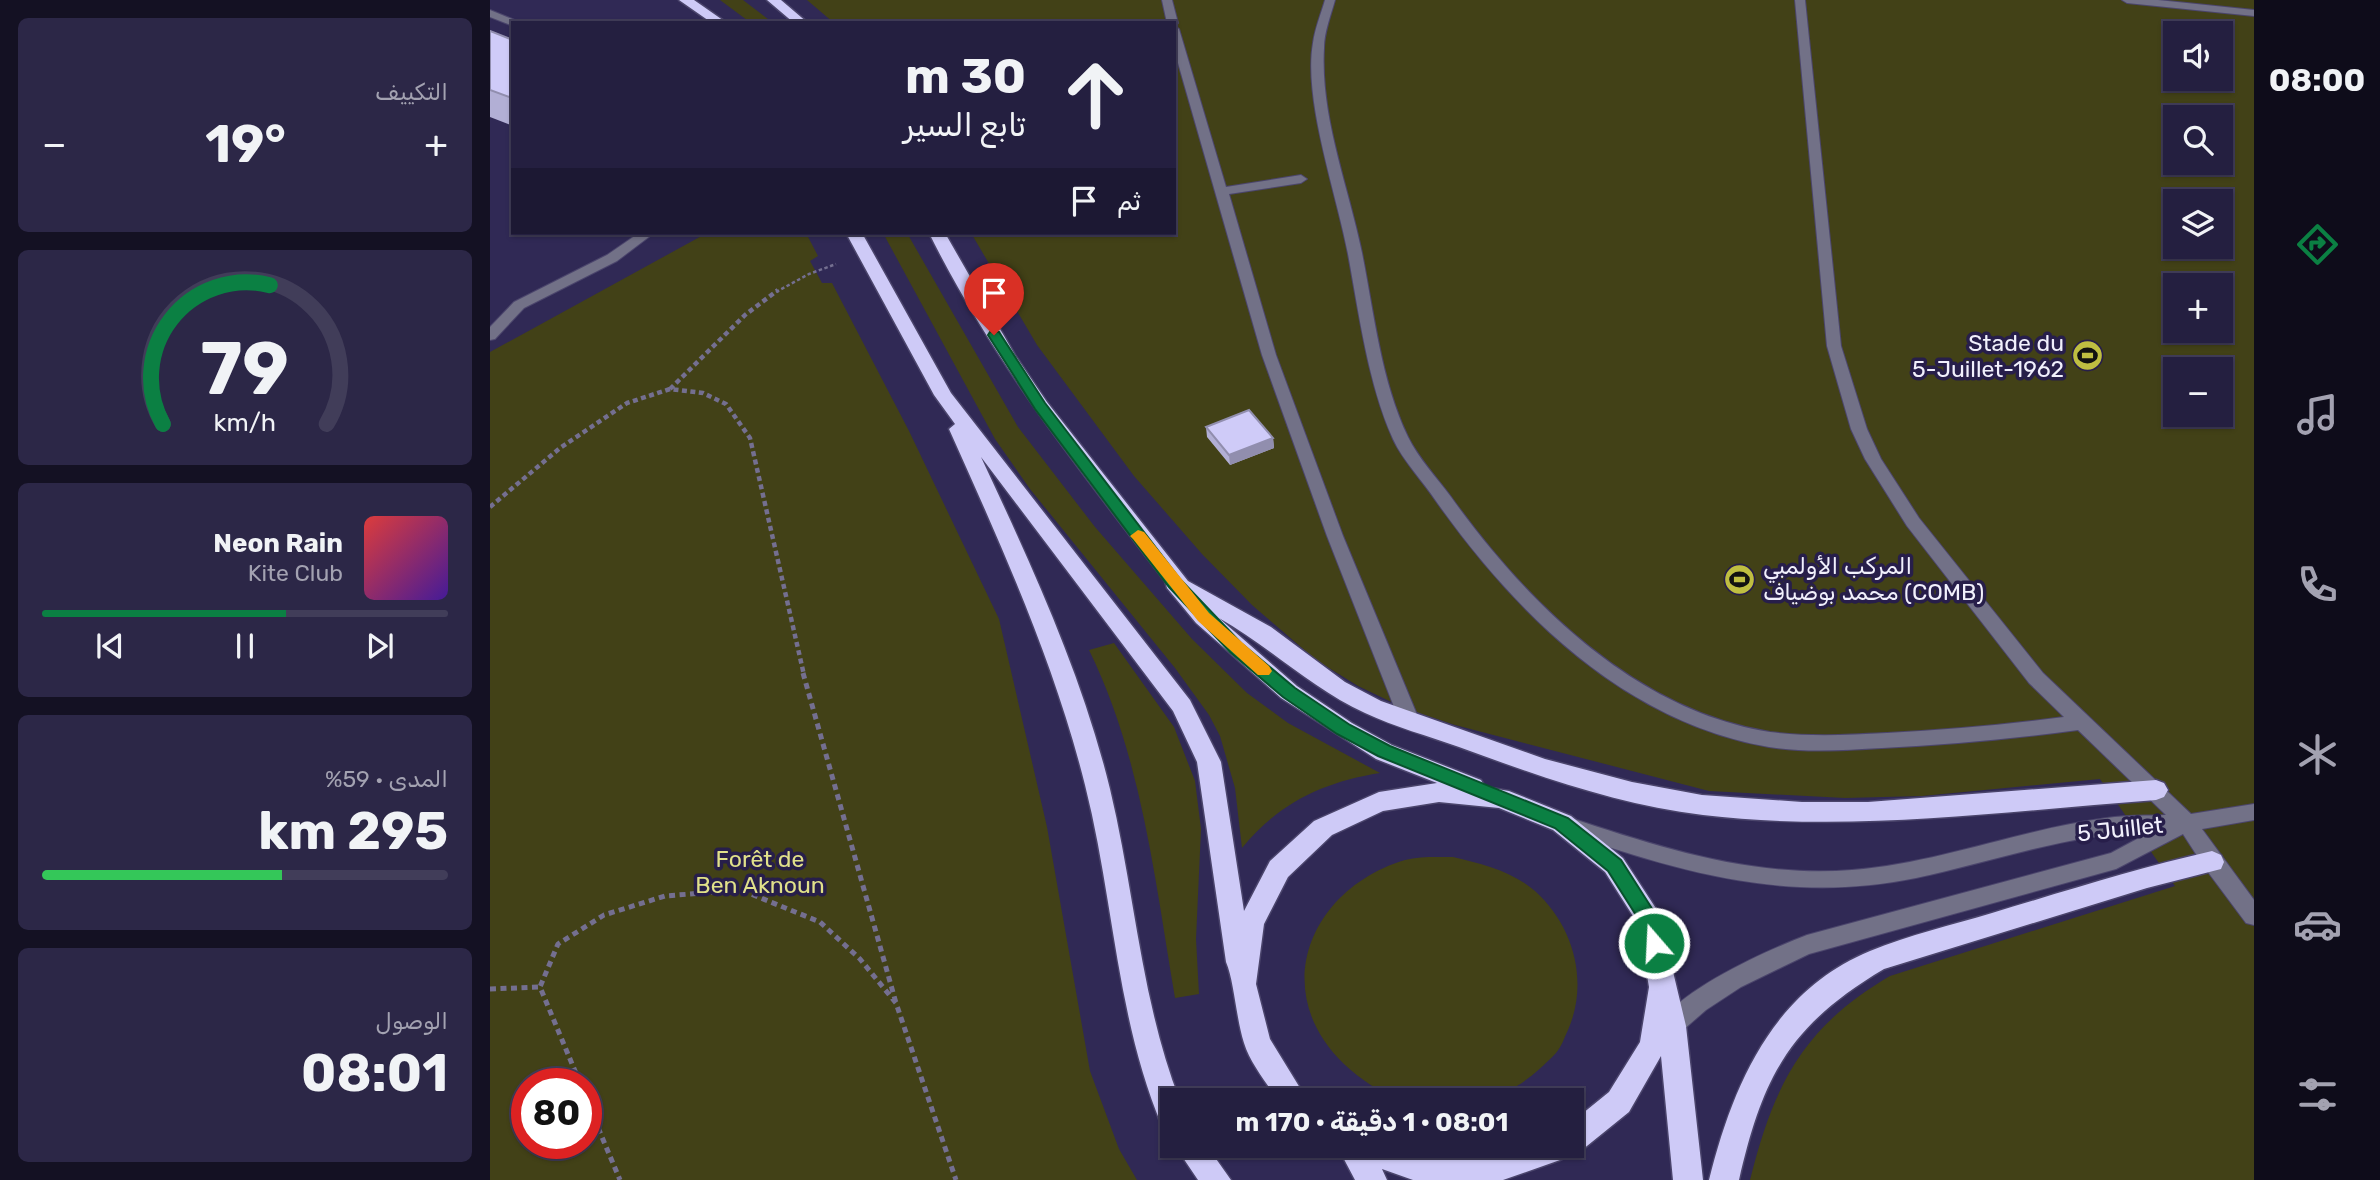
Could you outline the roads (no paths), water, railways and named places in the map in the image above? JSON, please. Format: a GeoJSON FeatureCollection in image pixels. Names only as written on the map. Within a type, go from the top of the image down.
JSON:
{"type":"FeatureCollection","features":[{"type":"Feature","properties":{"kind":"highway"},"geometry":{"type":"LineString","coordinates":[[685,0],[718,21]]}},
{"type":"Feature","properties":{"kind":"highway"},"geometry":{"type":"LineString","coordinates":[[773,0],[799,21]]}},
{"type":"Feature","properties":{"kind":"highway"},"geometry":{"type":"LineString","coordinates":[[855,235],[943,395],[1022,569],[1077,714],[1104,814],[1129,962],[1160,1088]]}},
{"type":"Feature","properties":{"kind":"highway"},"geometry":{"type":"LineString","coordinates":[[938,235],[1006,355],[1040,406],[1174,583],[1236,648],[1289,692],[1344,729],[1384,751],[1562,823],[1614,865],[1650,921],[1662,987],[1662,1036],[1688,1180]]}},
{"type":"Feature","properties":{"kind":"highway"},"geometry":{"type":"LineString","coordinates":[[943,395],[1182,706],[1200,739],[1209,762],[1243,984],[1258,1045],[1286,1088]]}},
{"type":"Feature","properties":{"kind":"highway"},"geometry":{"type":"LineString","coordinates":[[1174,583],[1263,633],[1337,688],[1410,722],[1543,768],[1632,792],[1751,810],[1868,812],[2155,790]]}},
{"type":"Feature","properties":{"kind":"highway"},"geometry":{"type":"LineString","coordinates":[[1243,984],[1251,923],[1279,869],[1323,828],[1379,802],[1439,792],[1502,798]]}},
{"type":"Feature","properties":{"kind":"highway"},"geometry":{"type":"LineString","coordinates":[[1724,1180],[1735,1125],[1758,1070],[1783,1033],[1810,1004],[1840,979],[1877,961],[2147,877],[2212,862]]}},
{"type":"Feature","properties":{"kind":"highway"},"geometry":{"type":"LineString","coordinates":[[1584,1130],[1619,1102],[1662,1036]]}},
{"type":"Feature","properties":{"kind":"highway"},"geometry":{"type":"LineString","coordinates":[[1199,1158],[1216,1180]]}},
{"type":"Feature","properties":{"kind":"highway"},"geometry":{"type":"LineString","coordinates":[[1359,1158],[1372,1180]]}},
{"type":"Feature","properties":{"kind":"highway"},"geometry":{"type":"LineString","coordinates":[[1392,1158],[1420,1168],[1496,1168],[1525,1158]]}},
{"type":"Feature","properties":{"kind":"lane"},"geometry":{"type":"LineString","coordinates":[[1167,0],[1172,21]]}},
{"type":"Feature","properties":{"kind":"lane"},"geometry":{"type":"LineString","coordinates":[[1330,0],[1318,44],[1318,91],[1355,253],[1367,330],[1401,439],[1478,546],[1532,606],[1591,660],[1653,698],[1724,729],[1769,739],[1817,744],[1981,736],[2080,722]]}},
{"type":"Feature","properties":{"kind":"lane"},"geometry":{"type":"LineString","coordinates":[[1800,0],[1835,346],[1855,419],[1873,459],[1913,522],[2036,678],[2187,823],[2212,862],[2254,916]]}},
{"type":"Feature","properties":{"kind":"lane"},"geometry":{"type":"LineString","coordinates":[[2127,0],[2254,13]]}},
{"type":"Feature","properties":{"kind":"lane"},"geometry":{"type":"LineString","coordinates":[[490,13],[511,22]]}},
{"type":"Feature","properties":{"kind":"lane"},"geometry":{"type":"LineString","coordinates":[[1176,36],[1269,355],[1335,536],[1410,722]]}},
{"type":"Feature","properties":{"kind":"lane"},"geometry":{"type":"LineString","coordinates":[[1220,192],[1301,179]]}},
{"type":"Feature","properties":{"kind":"lane"},"geometry":{"type":"LineString","coordinates":[[490,336],[519,305],[612,258],[644,235]]}},
{"type":"Feature","properties":{"kind":"lane","name":"5 Juillet"},"geometry":{"type":"LineString","coordinates":[[1562,823],[1642,851],[1721,870],[1800,880],[1849,879],[1897,873],[2099,827],[2187,823],[2254,812]]}},
{"type":"Feature","properties":{"kind":"lane","name":"5 Juillet"},"geometry":{"type":"LineString","coordinates":[[1662,1036],[1720,988],[1769,960],[1807,945],[2116,860],[2187,823]]}},
{"type":"Feature","properties":{"kind":"place","name":"Stade du 5-Juillet-1962"},"geometry":{"type":"Point","coordinates":[2087,356]}},
{"type":"Feature","properties":{"kind":"place","name":"المركب الأولمبي محمد بوضياف (COMB)"},"geometry":{"type":"Point","coordinates":[1740,579]}},
{"type":"Feature","properties":{"kind":"park label","name":"Forêt de Ben Aknoun"},"geometry":{"type":"Point","coordinates":[760,872]}}]}
